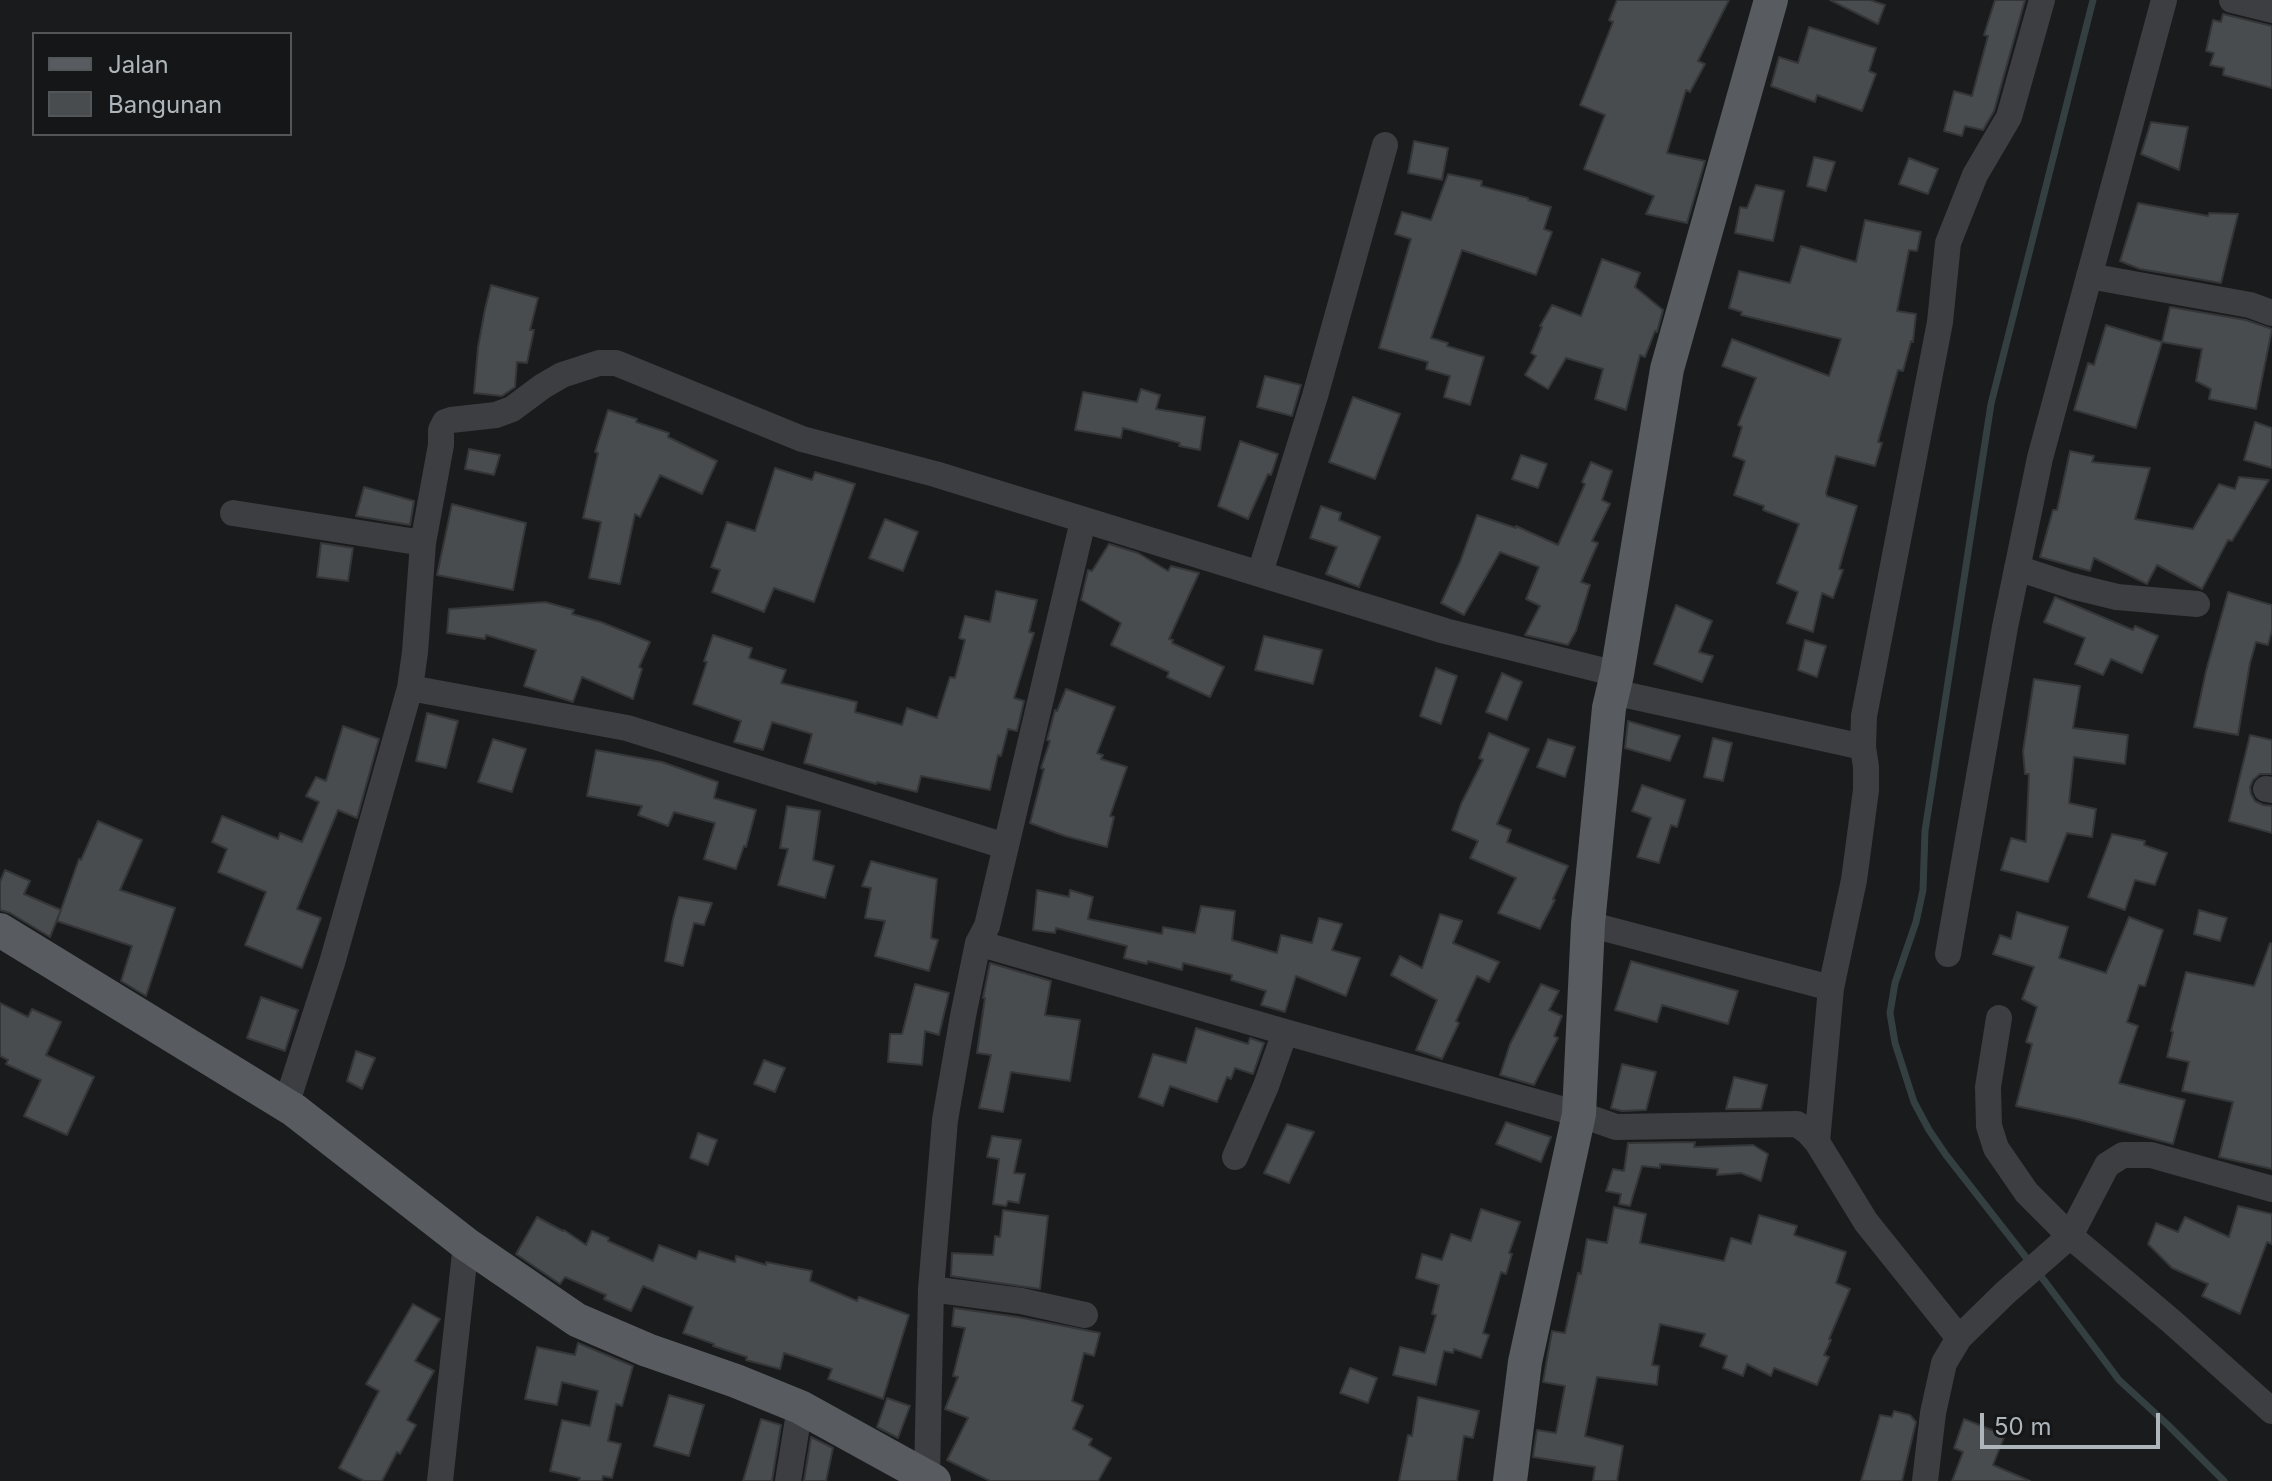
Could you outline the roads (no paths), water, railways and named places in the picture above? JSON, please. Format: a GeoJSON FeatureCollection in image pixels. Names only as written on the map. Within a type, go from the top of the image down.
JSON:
{"type":"FeatureCollection","features":[{"type":"Feature","properties":{"kind":"main road"},"geometry":{"type":"LineString","coordinates":[[1510,1481],[1525,1362],[1579,1114],[1588,924],[1609,708],[1667,369],[1771,0]]}},
{"type":"Feature","properties":{"kind":"main road"},"geometry":{"type":"LineString","coordinates":[[0,930],[286,1105],[466,1244],[577,1320],[647,1350],[800,1407],[930,1479]]}},
{"type":"Feature","properties":{"kind":"street"},"geometry":{"type":"LineString","coordinates":[[1817,1142],[1831,988],[1854,880],[1866,790],[1864,716],[1940,322],[1948,243],[1975,175],[2009,117],[2042,0]]}},
{"type":"Feature","properties":{"kind":"street"},"geometry":{"type":"LineString","coordinates":[[1948,954],[2002,642],[2040,458],[2164,0]]}},
{"type":"Feature","properties":{"kind":"street"},"geometry":{"type":"LineString","coordinates":[[2232,0],[2272,10]]}},
{"type":"Feature","properties":{"kind":"street"},"geometry":{"type":"LineString","coordinates":[[1260,573],[1315,396],[1385,145]]}},
{"type":"Feature","properties":{"kind":"street"},"geometry":{"type":"LineString","coordinates":[[2089,276],[2250,305],[2272,313]]}},
{"type":"Feature","properties":{"kind":"street"},"geometry":{"type":"LineString","coordinates":[[286,1105],[332,963],[410,688],[423,543],[441,430],[445,422],[496,415],[512,409],[562,375],[599,363],[616,363],[802,439],[935,474],[1615,683],[1863,747]]}},
{"type":"Feature","properties":{"kind":"street"},"geometry":{"type":"LineString","coordinates":[[233,513],[423,543]]}},
{"type":"Feature","properties":{"kind":"street"},"geometry":{"type":"LineString","coordinates":[[930,1479],[931,1289],[945,1120],[978,943],[987,926],[1083,521]]}},
{"type":"Feature","properties":{"kind":"street"},"geometry":{"type":"LineString","coordinates":[[2017,568],[2117,597],[2197,604]]}},
{"type":"Feature","properties":{"kind":"street"},"geometry":{"type":"LineString","coordinates":[[410,688],[627,728],[1005,846]]}},
{"type":"Feature","properties":{"kind":"street"},"geometry":{"type":"LineString","coordinates":[[1588,924],[1831,988]]}},
{"type":"Feature","properties":{"kind":"street"},"geometry":{"type":"LineString","coordinates":[[978,943],[1616,1127],[1797,1124],[1817,1142],[1866,1222],[1959,1338]]}},
{"type":"Feature","properties":{"kind":"street"},"geometry":{"type":"LineString","coordinates":[[1999,1018],[1988,1087],[1989,1126],[1996,1148],[2027,1193],[2062,1243],[2171,1321],[2272,1411]]}},
{"type":"Feature","properties":{"kind":"street"},"geometry":{"type":"LineString","coordinates":[[1235,1157],[1266,1086],[1285,1032]]}},
{"type":"Feature","properties":{"kind":"street"},"geometry":{"type":"LineString","coordinates":[[1925,1481],[1933,1413],[1944,1363],[1959,1338],[2062,1243],[2107,1165],[2123,1155],[2151,1155],[2272,1189]]}},
{"type":"Feature","properties":{"kind":"street"},"geometry":{"type":"LineString","coordinates":[[440,1481],[466,1244]]}},
{"type":"Feature","properties":{"kind":"street"},"geometry":{"type":"LineString","coordinates":[[931,1289],[1021,1301],[1085,1315]]}},
{"type":"Feature","properties":{"kind":"street"},"geometry":{"type":"LineString","coordinates":[[788,1481],[800,1407]]}},
{"type":"Feature","properties":{"kind":"waterway"},"geometry":{"type":"LineString","coordinates":[[2093,0],[1991,404],[1925,831],[1923,890],[1916,922],[1895,983],[1890,1013],[1895,1043],[1914,1102],[1946,1155],[2119,1380],[2224,1481]]}}]}
